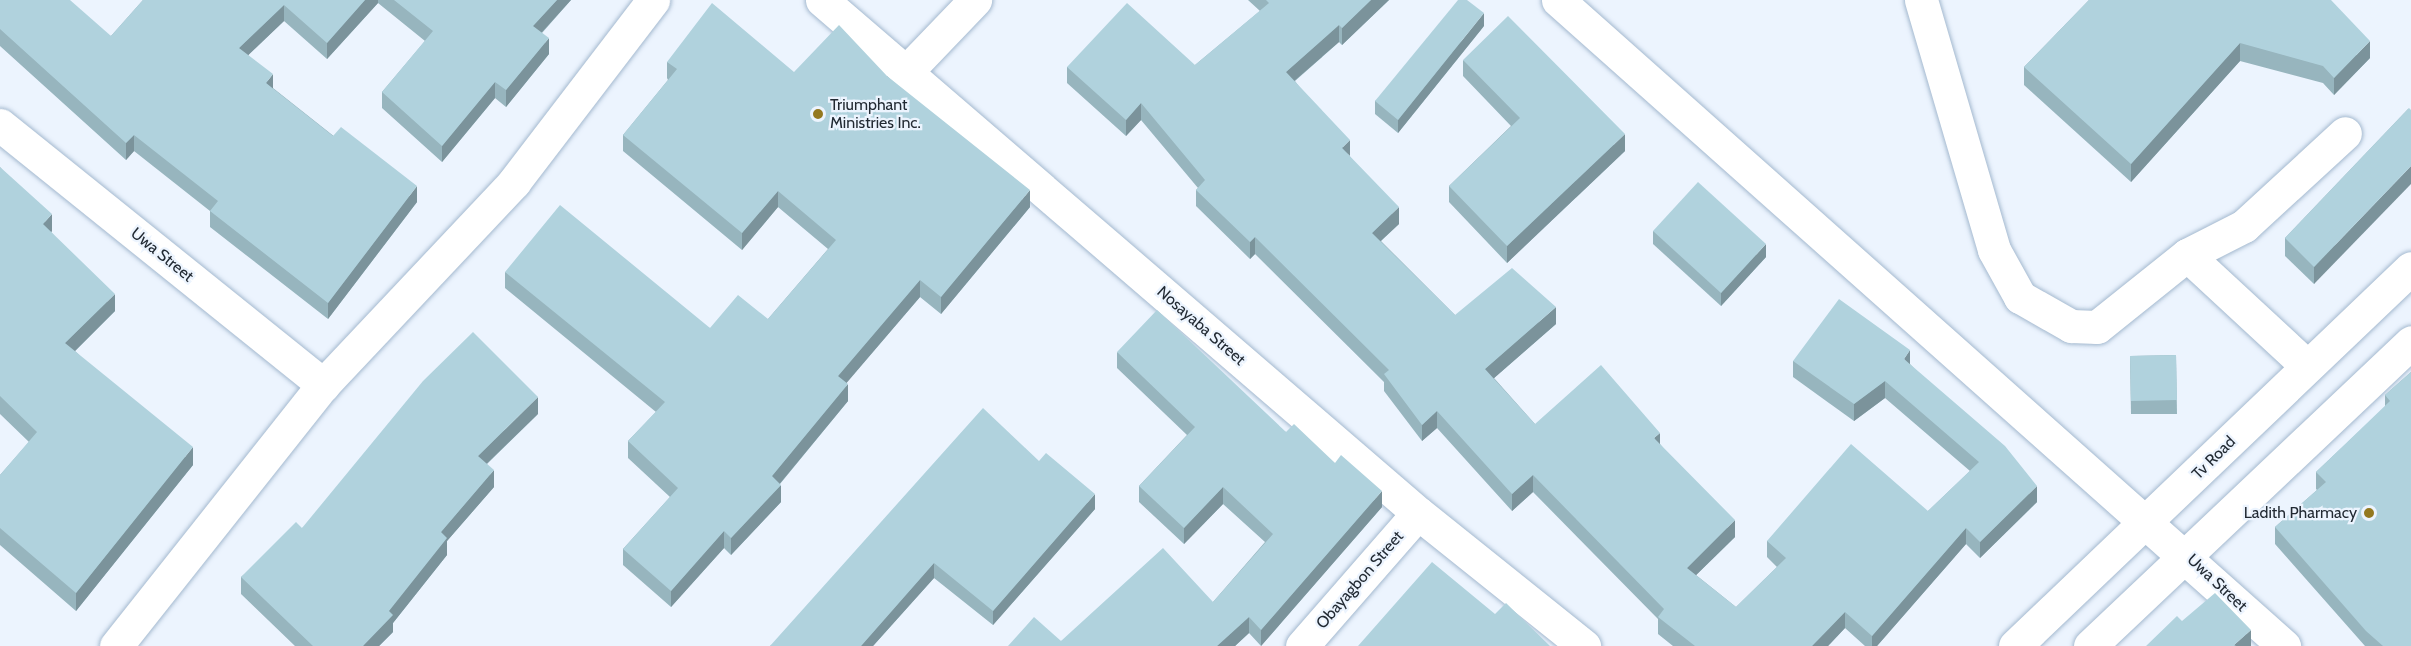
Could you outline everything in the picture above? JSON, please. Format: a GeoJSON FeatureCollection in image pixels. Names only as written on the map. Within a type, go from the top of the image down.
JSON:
{"type":"FeatureCollection","features":[{"type":"Feature","properties":{"kind":"street"},"geometry":{"type":"LineString","coordinates":[[116,646],[323,385],[514,182],[653,0]]}},
{"type":"Feature","properties":{"kind":"street","name":"Nosayaba Street"},"geometry":{"type":"LineString","coordinates":[[822,0],[1418,513],[1584,646]]}},
{"type":"Feature","properties":{"kind":"street"},"geometry":{"type":"LineString","coordinates":[[906,72],[975,0]]}},
{"type":"Feature","properties":{"kind":"street","name":"Uwa Street"},"geometry":{"type":"LineString","coordinates":[[1558,0],[2188,556],[2284,646]]}},
{"type":"Feature","properties":{"kind":"street"},"geometry":{"type":"LineString","coordinates":[[1921,0],[1994,249],[2020,297],[2071,326],[2097,327],[2187,255],[2244,226],[2345,133]]}},
{"type":"Feature","properties":{"kind":"street","name":"Uwa Street"},"geometry":{"type":"LineString","coordinates":[[0,125],[323,385]]}},
{"type":"Feature","properties":{"kind":"street"},"geometry":{"type":"LineString","coordinates":[[2187,255],[2307,366]]}},
{"type":"Feature","properties":{"kind":"street","name":"Tv Road"},"geometry":{"type":"LineString","coordinates":[[2015,646],[2148,522],[2411,268]]}},
{"type":"Feature","properties":{"kind":"street"},"geometry":{"type":"LineString","coordinates":[[2090,646],[2188,556],[2411,342]]}},
{"type":"Feature","properties":{"kind":"street","name":"Obayagbon Street"},"geometry":{"type":"LineString","coordinates":[[1302,646],[1418,513]]}},
{"type":"Feature","properties":{"kind":"building"},"geometry":{"type":"Polygon","coordinates":[[[0,0],[70,0],[111,36],[143,0],[365,0],[327,43],[284,5],[239,48],[273,74],[266,83],[333,136],[341,127],[417,186],[328,303],[210,211],[218,201],[134,135],[126,143],[0,29],[0,0]]]}},
{"type":"Feature","properties":{"kind":"building"},"geometry":{"type":"Polygon","coordinates":[[[394,0],[557,0],[533,26],[549,38],[506,90],[495,82],[442,146],[382,92],[433,31],[394,0]]]}},
{"type":"Feature","properties":{"kind":"building"},"geometry":{"type":"Polygon","coordinates":[[[1266,0],[1371,0],[1342,28],[1339,25],[1286,72],[1350,140],[1342,148],[1399,207],[1372,233],[1455,315],[1512,268],[1556,307],[1485,369],[1535,424],[1601,365],[1660,433],[1654,438],[1735,520],[1687,568],[1736,607],[1786,558],[1767,541],[1851,444],[1928,511],[1979,462],[1885,381],[1854,404],[1793,361],[1839,299],[1910,350],[1904,359],[2005,446],[2037,486],[1980,542],[1966,528],[1872,636],[1845,612],[1812,646],[1695,646],[1658,617],[1664,609],[1533,475],[1512,494],[1437,411],[1422,425],[1384,374],[1389,370],[1255,237],[1250,242],[1196,190],[1205,180],[1141,103],[1126,120],[1067,67],[1127,3],[1195,65],[1269,3],[1266,0]]]}},
{"type":"Feature","properties":{"kind":"building"},"geometry":{"type":"Polygon","coordinates":[[[1458,0],[1467,0],[1484,13],[1398,120],[1375,101],[1458,0]]]}},
{"type":"Feature","properties":{"kind":"building"},"geometry":{"type":"Polygon","coordinates":[[[2089,0],[2331,0],[2370,41],[2334,78],[2323,66],[2240,43],[2131,164],[2024,67],[2089,0]]]}},
{"type":"Feature","properties":{"kind":"building"},"geometry":{"type":"Polygon","coordinates":[[[712,3],[794,72],[839,25],[887,76],[1030,190],[941,297],[920,280],[838,376],[848,384],[772,476],[781,485],[731,538],[724,531],[671,591],[623,549],[678,488],[628,441],[665,402],[505,272],[560,205],[710,328],[738,295],[768,319],[836,240],[778,191],[742,233],[623,135],[677,69],[667,62],[712,3]]]}},
{"type":"Feature","properties":{"kind":"building"},"geometry":{"type":"Polygon","coordinates":[[[1508,16],[1625,134],[1507,246],[1449,186],[1520,118],[1463,60],[1508,16]]]}},
{"type":"Feature","properties":{"kind":"building"},"geometry":{"type":"Polygon","coordinates":[[[2409,108],[2411,110],[2411,166],[2314,267],[2285,238],[2409,108]]]}},
{"type":"Feature","properties":{"kind":"building"},"geometry":{"type":"Polygon","coordinates":[[[0,167],[52,214],[43,224],[115,294],[65,343],[193,447],[76,593],[0,528],[0,475],[37,432],[0,396],[0,167]]]}},
{"type":"Feature","properties":{"kind":"building"},"geometry":{"type":"Polygon","coordinates":[[[1698,182],[1766,244],[1721,293],[1653,231],[1698,182]]]}},
{"type":"Feature","properties":{"kind":"building"},"geometry":{"type":"Polygon","coordinates":[[[1157,310],[1286,432],[1294,424],[1335,463],[1341,455],[1382,491],[1261,630],[1249,617],[1217,646],[1008,646],[1034,617],[1061,641],[1163,548],[1213,602],[1273,534],[1223,487],[1184,528],[1139,486],[1195,427],[1117,352],[1157,310]]]}},
{"type":"Feature","properties":{"kind":"building"},"geometry":{"type":"Polygon","coordinates":[[[473,332],[538,397],[478,456],[494,470],[441,532],[447,538],[389,611],[393,615],[363,646],[313,646],[241,577],[296,522],[302,528],[423,381],[473,332]]]}},
{"type":"Feature","properties":{"kind":"building"},"geometry":{"type":"Polygon","coordinates":[[[2176,355],[2177,400],[2131,401],[2130,356],[2176,355]]]}},
{"type":"Feature","properties":{"kind":"building"},"geometry":{"type":"Polygon","coordinates":[[[2411,372],[2411,646],[2383,646],[2366,631],[2275,527],[2326,482],[2316,472],[2390,401],[2385,395],[2411,372]]]}},
{"type":"Feature","properties":{"kind":"building"},"geometry":{"type":"Polygon","coordinates":[[[983,408],[1039,461],[1046,453],[1095,494],[993,611],[934,563],[861,646],[770,646],[983,408]]]}},
{"type":"Feature","properties":{"kind":"building"},"geometry":{"type":"Polygon","coordinates":[[[1432,562],[1495,614],[1506,603],[1550,646],[1358,646],[1432,562]]]}},
{"type":"Feature","properties":{"kind":"building"},"geometry":{"type":"Polygon","coordinates":[[[2215,593],[2251,630],[2234,645],[2236,646],[2146,646],[2177,616],[2182,621],[2215,593]]]}},
{"type":"Feature","properties":{"kind":"place","name":"Triumphant Ministries Inc."},"geometry":{"type":"Point","coordinates":[818,114]}},
{"type":"Feature","properties":{"kind":"place","name":"Ladith Pharmacy"},"geometry":{"type":"Point","coordinates":[2369,513]}}]}
